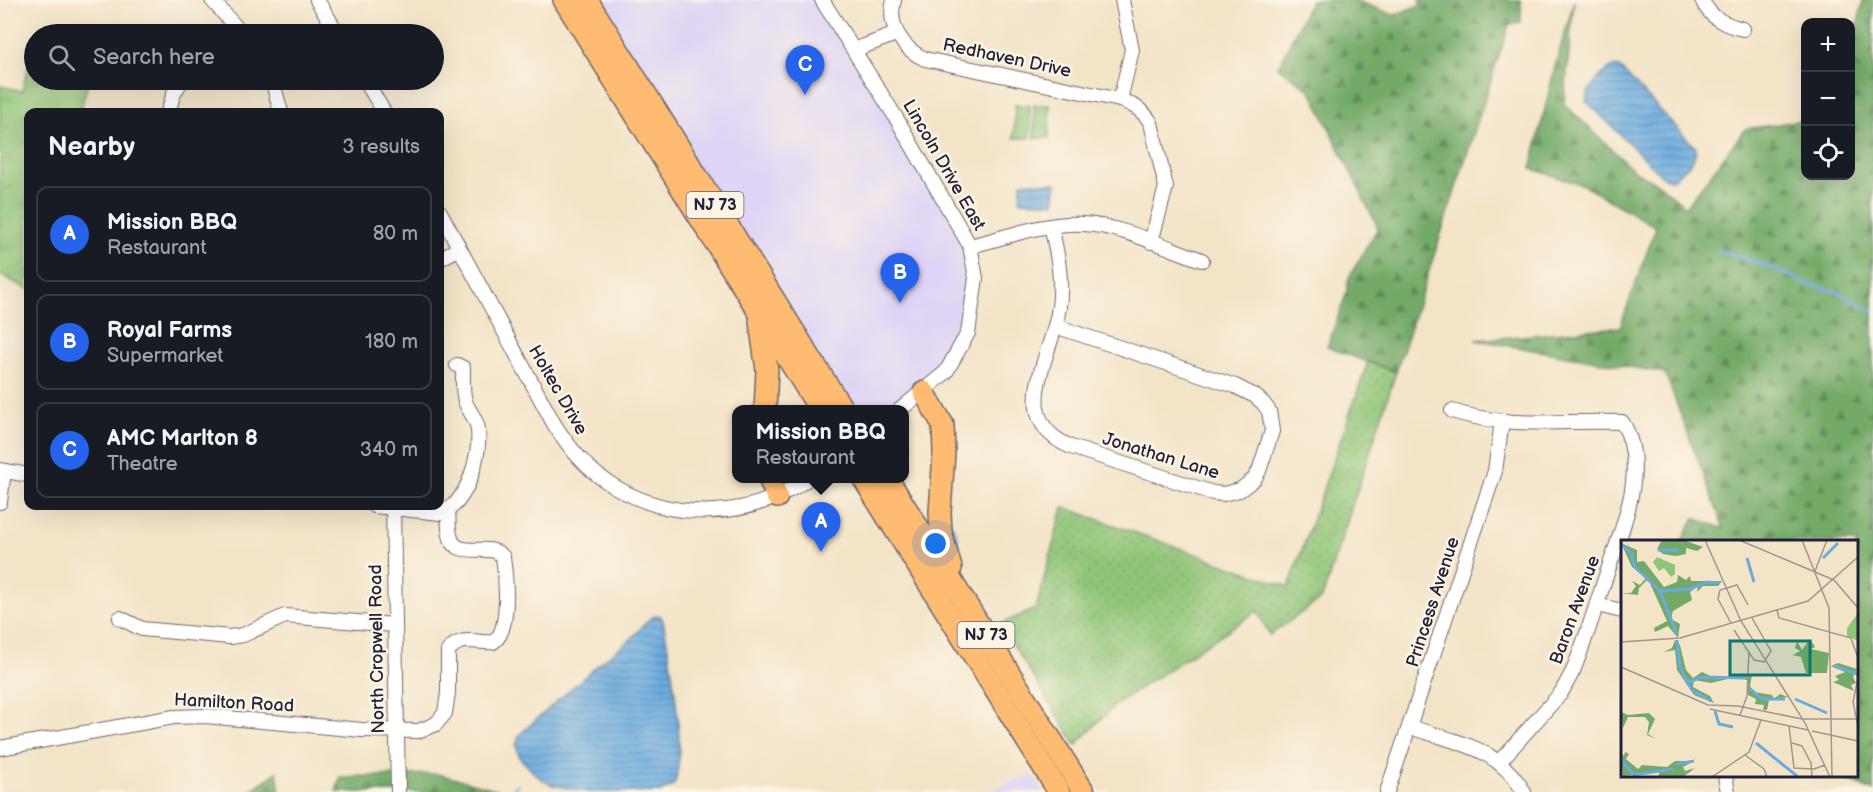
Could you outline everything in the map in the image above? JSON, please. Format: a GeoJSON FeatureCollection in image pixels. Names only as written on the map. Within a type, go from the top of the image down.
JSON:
{"type":"FeatureCollection","features":[{"type":"Feature","properties":{"kind":"highway","name":"NJ 73"},"geometry":{"type":"LineString","coordinates":[[564,0],[817,405]]}},
{"type":"Feature","properties":{"kind":"highway","name":"NJ 73"},"geometry":{"type":"LineString","coordinates":[[587,0],[840,405]]}},
{"type":"Feature","properties":{"kind":"highway"},"geometry":{"type":"LineString","coordinates":[[759,312],[767,370],[765,405]]}},
{"type":"Feature","properties":{"kind":"highway"},"geometry":{"type":"LineString","coordinates":[[924,392],[943,425],[945,438],[940,512],[945,551],[951,571],[970,604],[971,612]]}},
{"type":"Feature","properties":{"kind":"highway","name":"NJ 73"},"geometry":{"type":"LineString","coordinates":[[865,483],[1059,792]]}},
{"type":"Feature","properties":{"kind":"highway","name":"NJ 73"},"geometry":{"type":"LineString","coordinates":[[890,483],[1084,792]]}},
{"type":"Feature","properties":{"kind":"street"},"geometry":{"type":"LineString","coordinates":[[212,0],[230,24]]}},
{"type":"Feature","properties":{"kind":"street"},"geometry":{"type":"LineString","coordinates":[[317,0],[332,24]]}},
{"type":"Feature","properties":{"kind":"street","name":"Lincoln Drive East"},"geometry":{"type":"LineString","coordinates":[[822,0],[895,116],[970,246],[976,278],[968,333],[946,372],[907,405]]}},
{"type":"Feature","properties":{"kind":"street"},"geometry":{"type":"LineString","coordinates":[[854,50],[896,34],[894,0]]}},
{"type":"Feature","properties":{"kind":"street"},"geometry":{"type":"LineString","coordinates":[[1120,100],[1132,50],[1122,0]]}},
{"type":"Feature","properties":{"kind":"street"},"geometry":{"type":"LineString","coordinates":[[1702,0],[1710,13],[1718,20],[1743,29]]}},
{"type":"Feature","properties":{"kind":"street","name":"Redhaven Drive"},"geometry":{"type":"LineString","coordinates":[[896,34],[913,54],[925,59],[1133,104],[1147,116],[1151,123],[1166,187],[1151,242]]}},
{"type":"Feature","properties":{"kind":"street"},"geometry":{"type":"LineString","coordinates":[[169,108],[176,90]]}},
{"type":"Feature","properties":{"kind":"street"},"geometry":{"type":"LineString","coordinates":[[275,90],[280,108]]}},
{"type":"Feature","properties":{"kind":"street"},"geometry":{"type":"LineString","coordinates":[[371,90],[382,108]]}},
{"type":"Feature","properties":{"kind":"street","name":"Holtec Drive"},"geometry":{"type":"LineString","coordinates":[[444,220],[554,424],[576,455],[605,481],[621,491],[657,506],[693,512],[746,507],[773,488],[791,483]]}},
{"type":"Feature","properties":{"kind":"street"},"geometry":{"type":"LineString","coordinates":[[970,246],[1051,226],[1074,224],[1102,226],[1202,260]]}},
{"type":"Feature","properties":{"kind":"street","name":"Jonathan Lane"},"geometry":{"type":"LineString","coordinates":[[1051,226],[1058,257],[1061,286],[1060,307],[1035,397],[1039,419],[1045,429],[1053,437],[1071,447],[1213,493],[1223,494],[1240,490],[1254,478],[1263,461],[1272,431],[1269,411],[1255,396],[1212,378],[1055,326]]}},
{"type":"Feature","properties":{"kind":"street"},"geometry":{"type":"LineString","coordinates":[[444,257],[459,248]]}},
{"type":"Feature","properties":{"kind":"street"},"geometry":{"type":"LineString","coordinates":[[416,510],[440,513],[448,511],[459,499],[471,474],[477,453],[476,419],[465,401],[463,368],[457,364]]}},
{"type":"Feature","properties":{"kind":"street"},"geometry":{"type":"LineString","coordinates":[[1452,411],[1502,421]]}},
{"type":"Feature","properties":{"kind":"street","name":"Baron Avenue"},"geometry":{"type":"LineString","coordinates":[[1500,761],[1561,693],[1573,671],[1628,512],[1632,480],[1630,437],[1622,422],[1502,421]]}},
{"type":"Feature","properties":{"kind":"street","name":"Princess Avenue"},"geometry":{"type":"LineString","coordinates":[[1387,792],[1495,471],[1502,421]]}},
{"type":"Feature","properties":{"kind":"street"},"geometry":{"type":"LineString","coordinates":[[0,502],[2,470],[24,474]]}},
{"type":"Feature","properties":{"kind":"street","name":"North Cropwell Road"},"geometry":{"type":"LineString","coordinates":[[393,510],[398,792]]}},
{"type":"Feature","properties":{"kind":"street","name":"Hamilton Road"},"geometry":{"type":"LineString","coordinates":[[0,748],[174,717],[205,716],[362,730],[419,731],[430,727],[441,720],[445,713],[448,651],[455,643],[461,641],[494,642],[502,634],[505,606],[503,557],[498,551],[493,550],[458,548],[450,536],[448,511]]}},
{"type":"Feature","properties":{"kind":"street"},"geometry":{"type":"LineString","coordinates":[[1597,605],[1621,611]]}},
{"type":"Feature","properties":{"kind":"street"},"geometry":{"type":"LineString","coordinates":[[120,618],[142,629],[230,637],[243,635],[285,616],[394,625]]}},
{"type":"Feature","properties":{"kind":"street"},"geometry":{"type":"LineString","coordinates":[[1410,727],[1480,750],[1500,761],[1524,792]]}},
{"type":"Feature","properties":{"kind":"street"},"geometry":{"type":"LineString","coordinates":[[1725,777],[1728,792]]}},
{"type":"Feature","properties":{"kind":"shaded area"},"geometry":{"type":"Polygon","coordinates":[[[587,0],[822,0],[970,246],[968,333],[946,372],[905,405],[840,405],[587,0]]]}},
{"type":"Feature","properties":{"kind":"shaded area"},"geometry":{"type":"Polygon","coordinates":[[[1033,775],[1044,792],[984,792],[1020,779],[1033,775]]]}},
{"type":"Feature","properties":{"kind":"green space"},"geometry":{"type":"Polygon","coordinates":[[[1311,0],[1354,0],[1394,15],[1422,4],[1419,0],[1521,0],[1521,22],[1509,25],[1396,372],[1327,347],[1346,295],[1349,277],[1378,228],[1311,91],[1278,67],[1311,0]]]}},
{"type":"Feature","properties":{"kind":"green space"},"geometry":{"type":"Polygon","coordinates":[[[1863,0],[1873,0],[1873,791],[1841,777],[1858,777],[1858,540],[1683,540],[1694,518],[1724,529],[1665,373],[1476,340],[1620,327],[1656,227],[1583,185],[1531,169],[1554,70],[1574,1],[1564,104],[1635,171],[1659,184],[1686,207],[1745,129],[1801,121],[1801,180],[1855,180],[1855,37],[1863,0]]]}},
{"type":"Feature","properties":{"kind":"green space"},"geometry":{"type":"Polygon","coordinates":[[[24,83],[24,90],[86,90],[81,108],[24,108],[24,287],[0,275],[0,86],[22,91],[24,83]]]}},
{"type":"Feature","properties":{"kind":"green space"},"geometry":{"type":"Polygon","coordinates":[[[1015,105],[1030,105],[1030,138],[1014,138],[1015,105]]]}},
{"type":"Feature","properties":{"kind":"green space"},"geometry":{"type":"Polygon","coordinates":[[[1034,105],[1050,105],[1049,138],[1034,138],[1034,105]]]}},
{"type":"Feature","properties":{"kind":"green space"},"geometry":{"type":"Polygon","coordinates":[[[1368,362],[1396,372],[1322,598],[1270,635],[1257,611],[1117,703],[1076,745],[1000,624],[1036,609],[1063,507],[1289,587],[1368,362]]]}},
{"type":"Feature","properties":{"kind":"green space"},"geometry":{"type":"Polygon","coordinates":[[[277,772],[280,792],[248,792],[277,772]]]}},
{"type":"Feature","properties":{"kind":"green space"},"geometry":{"type":"Polygon","coordinates":[[[437,774],[507,792],[336,792],[340,777],[437,774]]]}},
{"type":"Feature","properties":{"kind":"water"},"geometry":{"type":"Polygon","coordinates":[[[1616,66],[1696,148],[1691,162],[1673,179],[1664,178],[1586,101],[1589,91],[1597,80],[1606,71],[1616,66]]]}},
{"type":"Feature","properties":{"kind":"water"},"geometry":{"type":"Polygon","coordinates":[[[1021,182],[1056,183],[1055,203],[1020,201],[1021,182]]]}},
{"type":"Feature","properties":{"kind":"water"},"geometry":{"type":"Polygon","coordinates":[[[656,615],[661,616],[663,621],[677,706],[679,753],[673,786],[660,792],[588,792],[552,785],[544,781],[520,758],[516,746],[519,735],[656,615]]]}},
{"type":"Feature","properties":{"kind":"waterway"},"geometry":{"type":"LineString","coordinates":[[1718,250],[1839,293],[1873,311]]}},
{"type":"Feature","properties":{"kind":"waterway"},"geometry":{"type":"LineString","coordinates":[[511,792],[517,785]]}},
{"type":"Feature","properties":{"kind":"place","name":"AMC Marlton 8"},"geometry":{"type":"Point","coordinates":[805,95]}},
{"type":"Feature","properties":{"kind":"place","name":"Royal Farms"},"geometry":{"type":"Point","coordinates":[900,303]}},
{"type":"Feature","properties":{"kind":"place","name":"Mission BBQ"},"geometry":{"type":"Point","coordinates":[821,552]}}]}
